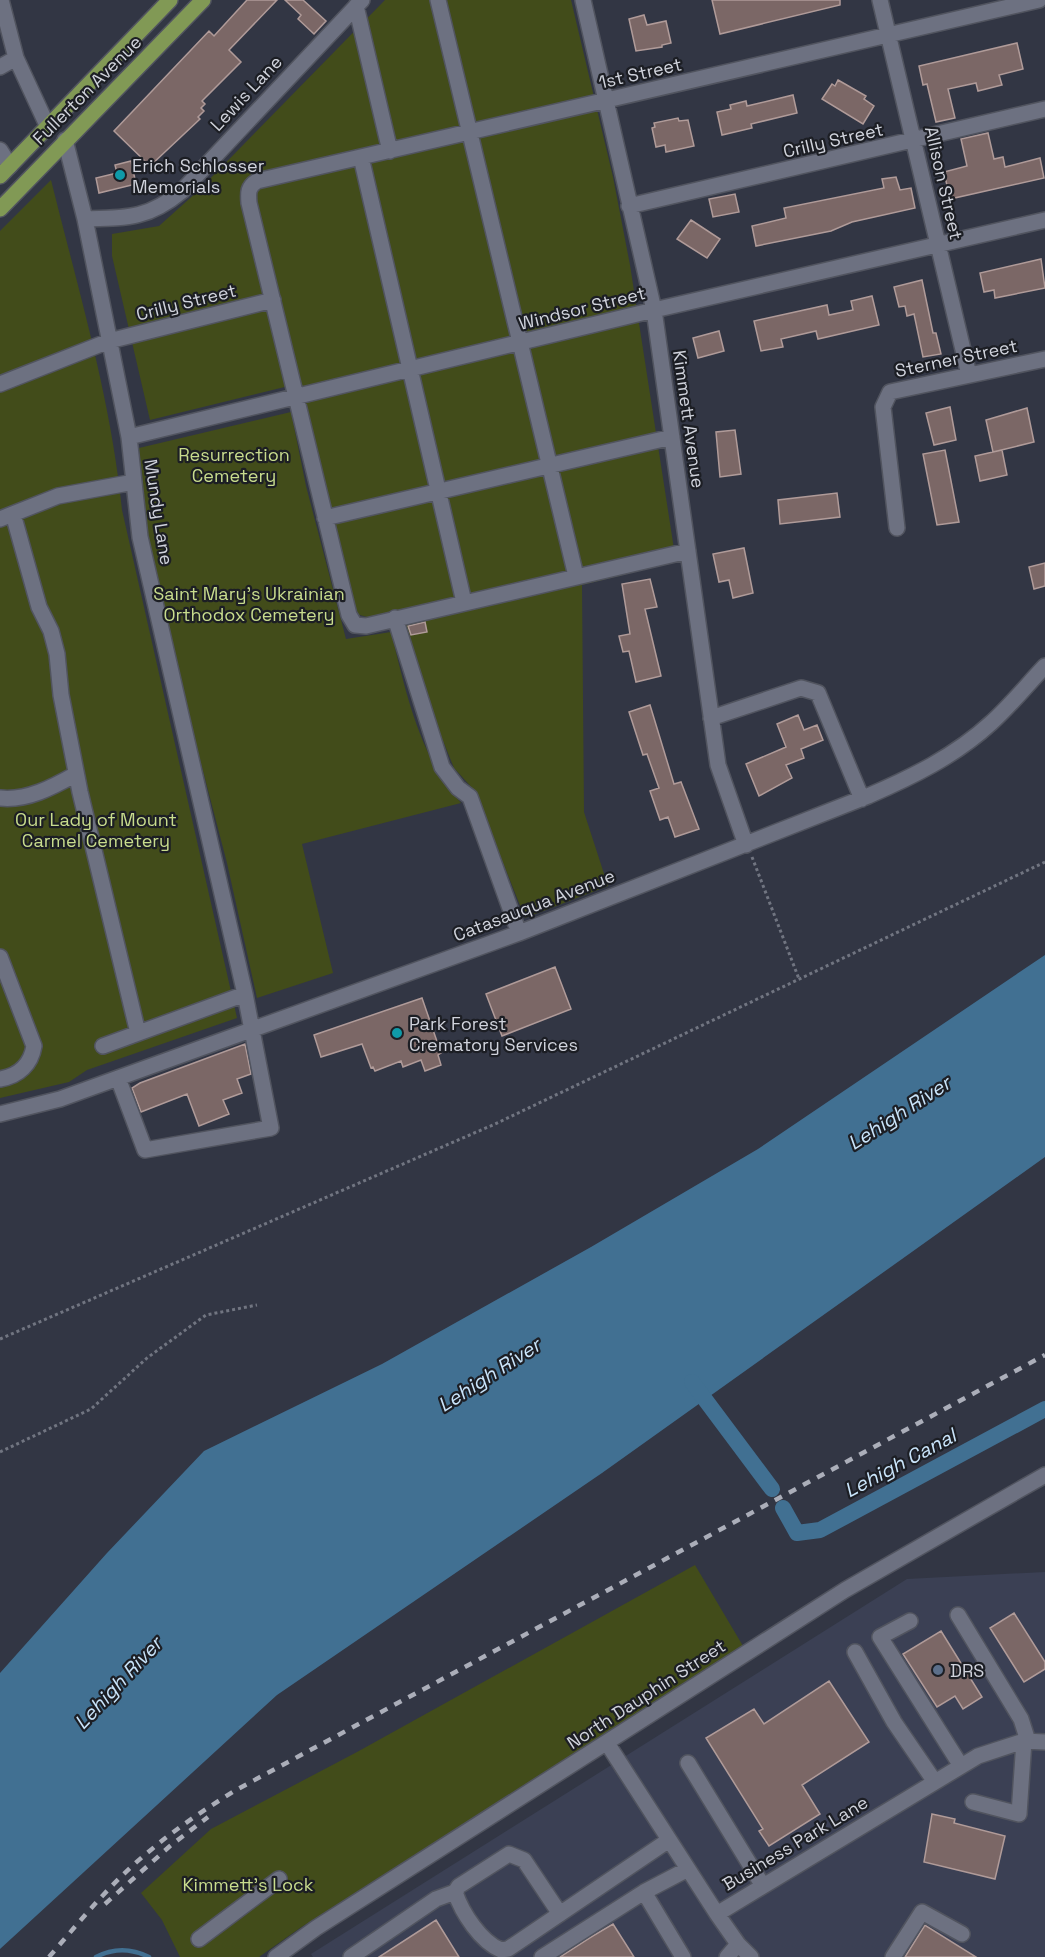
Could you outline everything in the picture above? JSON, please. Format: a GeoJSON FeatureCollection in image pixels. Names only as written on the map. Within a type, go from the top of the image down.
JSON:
{"type":"FeatureCollection","features":[{"type":"Feature","properties":{"kind":"main road","name":"Fullerton Avenue"},"geometry":{"type":"LineString","coordinates":[[5,171],[47,124],[170,0]]}},
{"type":"Feature","properties":{"kind":"main road","name":"Fullerton Avenue"},"geometry":{"type":"LineString","coordinates":[[0,209],[203,0]]}},
{"type":"Feature","properties":{"kind":"street"},"geometry":{"type":"LineString","coordinates":[[1,0],[16,58],[47,124]]}},
{"type":"Feature","properties":{"kind":"street"},"geometry":{"type":"LineString","coordinates":[[438,0],[576,576]]}},
{"type":"Feature","properties":{"kind":"street","name":"Kimmett Avenue"},"geometry":{"type":"LineString","coordinates":[[583,0],[654,310],[718,765],[746,845]]}},
{"type":"Feature","properties":{"kind":"street","name":"Allison Street"},"geometry":{"type":"LineString","coordinates":[[880,0],[969,375]]}},
{"type":"Feature","properties":{"kind":"street","name":"1st Street"},"geometry":{"type":"LineString","coordinates":[[273,300],[249,203],[248,192],[251,185],[257,181],[469,134],[1039,0]]}},
{"type":"Feature","properties":{"kind":"street"},"geometry":{"type":"LineString","coordinates":[[359,3],[390,151]]}},
{"type":"Feature","properties":{"kind":"street","name":"Lewis Lane"},"geometry":{"type":"LineString","coordinates":[[85,219],[124,218],[162,207],[182,191],[359,3]]}},
{"type":"Feature","properties":{"kind":"street"},"geometry":{"type":"LineString","coordinates":[[0,67],[16,58]]}},
{"type":"Feature","properties":{"kind":"street","name":"Crilly Street"},"geometry":{"type":"LineString","coordinates":[[629,206],[1045,109]]}},
{"type":"Feature","properties":{"kind":"street","name":"Mundy Lane"},"geometry":{"type":"LineString","coordinates":[[65,141],[85,219],[129,437],[140,537],[245,994],[271,1128],[145,1150],[118,1078]]}},
{"type":"Feature","properties":{"kind":"street"},"geometry":{"type":"LineString","coordinates":[[0,150],[5,171]]}},
{"type":"Feature","properties":{"kind":"street"},"geometry":{"type":"LineString","coordinates":[[361,157],[464,602]]}},
{"type":"Feature","properties":{"kind":"street","name":"Windsor Street"},"geometry":{"type":"LineString","coordinates":[[129,437],[654,310],[1045,220]]}},
{"type":"Feature","properties":{"kind":"street"},"geometry":{"type":"LineString","coordinates":[[273,300],[349,615],[355,625],[366,626],[688,551]]}},
{"type":"Feature","properties":{"kind":"street","name":"Crilly Street"},"geometry":{"type":"LineString","coordinates":[[0,384],[109,341],[273,300]]}},
{"type":"Feature","properties":{"kind":"street","name":"Sterner Street"},"geometry":{"type":"LineString","coordinates":[[897,528],[883,407],[890,392],[1045,359]]}},
{"type":"Feature","properties":{"kind":"street"},"geometry":{"type":"LineString","coordinates":[[325,518],[672,437]]}},
{"type":"Feature","properties":{"kind":"street"},"geometry":{"type":"LineString","coordinates":[[134,482],[58,496],[6,517],[39,607],[51,631],[57,654],[61,695],[76,774],[138,1034]]}},
{"type":"Feature","properties":{"kind":"street"},"geometry":{"type":"LineString","coordinates":[[395,618],[442,767],[458,788],[470,797],[519,933]]}},
{"type":"Feature","properties":{"kind":"street","name":"Catasauqua Avenue"},"geometry":{"type":"LineString","coordinates":[[0,1114],[60,1099],[519,933],[862,799],[912,777],[970,740],[991,723],[1045,666]]}},
{"type":"Feature","properties":{"kind":"street"},"geometry":{"type":"LineString","coordinates":[[711,718],[801,688],[811,689],[818,693],[862,799]]}},
{"type":"Feature","properties":{"kind":"street"},"geometry":{"type":"LineString","coordinates":[[0,798],[17,798],[47,790],[76,774]]}},
{"type":"Feature","properties":{"kind":"street"},"geometry":{"type":"LineString","coordinates":[[0,957],[34,1046],[32,1060],[20,1071],[0,1079]]}},
{"type":"Feature","properties":{"kind":"street"},"geometry":{"type":"LineString","coordinates":[[103,1046],[245,994]]}},
{"type":"Feature","properties":{"kind":"street","name":"North Dauphin Street"},"geometry":{"type":"LineString","coordinates":[[276,1957],[316,1928],[845,1590],[1045,1475]]}},
{"type":"Feature","properties":{"kind":"street"},"geometry":{"type":"LineString","coordinates":[[958,1615],[1022,1719],[1026,1741],[1019,1814],[973,1802]]}},
{"type":"Feature","properties":{"kind":"street"},"geometry":{"type":"LineString","coordinates":[[910,1621],[880,1637],[961,1767]]}},
{"type":"Feature","properties":{"kind":"street"},"geometry":{"type":"LineString","coordinates":[[855,1652],[894,1722],[935,1782]]}},
{"type":"Feature","properties":{"kind":"street","name":"Business Park Lane"},"geometry":{"type":"LineString","coordinates":[[607,1743],[717,1914],[978,1756],[1026,1741],[1045,1743]]}},
{"type":"Feature","properties":{"kind":"street"},"geometry":{"type":"LineString","coordinates":[[688,1763],[763,1886]]}},
{"type":"Feature","properties":{"kind":"street"},"geometry":{"type":"LineString","coordinates":[[455,1892],[459,1903],[484,1939],[501,1950],[508,1949],[669,1840]]}},
{"type":"Feature","properties":{"kind":"street"},"geometry":{"type":"LineString","coordinates":[[351,1957],[436,1899],[455,1892],[459,1886],[509,1854],[524,1860],[560,1914]]}},
{"type":"Feature","properties":{"kind":"street"},"geometry":{"type":"LineString","coordinates":[[542,1957],[644,1892],[688,1869]]}},
{"type":"Feature","properties":{"kind":"street"},"geometry":{"type":"LineString","coordinates":[[199,1939],[279,1879]]}},
{"type":"Feature","properties":{"kind":"street"},"geometry":{"type":"LineString","coordinates":[[644,1892],[683,1957]]}},
{"type":"Feature","properties":{"kind":"street"},"geometry":{"type":"LineString","coordinates":[[893,1957],[922,1912],[962,1934]]}},
{"type":"Feature","properties":{"kind":"street"},"geometry":{"type":"LineString","coordinates":[[717,1914],[738,1944],[751,1957]]}},
{"type":"Feature","properties":{"kind":"street"},"geometry":{"type":"LineString","coordinates":[[727,1957],[738,1944]]}},
{"type":"Feature","properties":{"kind":"path"},"geometry":{"type":"LineString","coordinates":[[746,845],[799,979]]}},
{"type":"Feature","properties":{"kind":"path"},"geometry":{"type":"LineString","coordinates":[[0,1340],[495,1124],[1045,862]]}},
{"type":"Feature","properties":{"kind":"path"},"geometry":{"type":"LineString","coordinates":[[0,1452],[91,1409],[147,1358],[206,1315],[257,1305]]}},
{"type":"Feature","properties":{"kind":"shaded area"},"geometry":{"type":"Polygon","coordinates":[[[1045,1572],[1045,1957],[313,1957],[311,1954],[907,1579],[1045,1572]]]}},
{"type":"Feature","properties":{"kind":"green space"},"geometry":{"type":"Polygon","coordinates":[[[385,0],[571,0],[613,177],[630,265],[676,562],[582,585],[584,812],[608,886],[525,918],[474,790],[454,768],[435,721],[398,610],[371,618],[356,614],[301,383],[150,420],[112,256],[112,234],[159,226],[198,191],[385,0]]]}},
{"type":"Feature","properties":{"kind":"green space","name":"Our Lady of Mount Carmel Cemetery"},"geometry":{"type":"Polygon","coordinates":[[[51,180],[102,385],[122,510],[237,1018],[87,1070],[69,1082],[0,1098],[0,231],[51,180]]]}},
{"type":"Feature","properties":{"kind":"green space"},"geometry":{"type":"Polygon","coordinates":[[[291,412],[306,486],[346,639],[391,632],[409,700],[424,744],[434,765],[461,803],[302,844],[333,973],[257,998],[227,863],[154,583],[145,525],[139,448],[291,412]]]}},
{"type":"Feature","properties":{"kind":"green space","name":"Kimmett's Lock"},"geometry":{"type":"Polygon","coordinates":[[[695,1565],[743,1646],[300,1928],[259,1957],[180,1957],[162,1920],[141,1893],[211,1829],[357,1752],[695,1565]]]}},
{"type":"Feature","properties":{"kind":"water","name":"Lehigh River"},"geometry":{"type":"Polygon","coordinates":[[[1045,955],[1045,1157],[602,1473],[277,1695],[0,1949],[0,1673],[107,1553],[204,1451],[382,1364],[591,1247],[758,1149],[1045,955]]]}},
{"type":"Feature","properties":{"kind":"building"},"geometry":{"type":"Polygon","coordinates":[[[247,0],[277,0],[229,50],[241,62],[202,101],[205,104],[201,108],[204,111],[198,117],[200,119],[150,166],[114,131],[209,31],[214,36],[247,0]]]}},
{"type":"Feature","properties":{"kind":"building"},"geometry":{"type":"Polygon","coordinates":[[[285,0],[303,0],[326,21],[314,34],[298,19],[301,15],[285,0]]]}},
{"type":"Feature","properties":{"kind":"building"},"geometry":{"type":"Polygon","coordinates":[[[712,0],[840,0],[840,5],[720,34],[712,0]]]}},
{"type":"Feature","properties":{"kind":"building"},"geometry":{"type":"Polygon","coordinates":[[[644,15],[647,25],[666,21],[671,43],[662,45],[662,47],[636,51],[629,19],[644,15]]]}},
{"type":"Feature","properties":{"kind":"building"},"geometry":{"type":"Polygon","coordinates":[[[1017,43],[1023,69],[999,75],[1002,85],[978,91],[976,83],[948,89],[955,118],[936,122],[927,84],[923,85],[919,66],[1017,43]]]}},
{"type":"Feature","properties":{"kind":"building"},"geometry":{"type":"Polygon","coordinates":[[[838,80],[866,96],[864,99],[874,106],[863,124],[822,99],[832,84],[835,86],[838,80]]]}},
{"type":"Feature","properties":{"kind":"building"},"geometry":{"type":"Polygon","coordinates":[[[793,95],[797,113],[751,124],[752,128],[722,135],[717,112],[731,109],[730,105],[746,101],[747,106],[793,95]]]}},
{"type":"Feature","properties":{"kind":"building"},"geometry":{"type":"Polygon","coordinates":[[[678,118],[679,121],[688,120],[694,146],[666,152],[665,145],[656,147],[652,128],[655,127],[654,123],[678,118]]]}},
{"type":"Feature","properties":{"kind":"building"},"geometry":{"type":"Polygon","coordinates":[[[988,133],[994,159],[1003,157],[1005,167],[1040,158],[1044,178],[950,199],[944,172],[967,166],[961,139],[988,133]]]}},
{"type":"Feature","properties":{"kind":"building","name":"Erich Schlosser Memorials"},"geometry":{"type":"Polygon","coordinates":[[[131,161],[136,184],[99,193],[96,178],[117,173],[115,165],[131,161]]]}},
{"type":"Feature","properties":{"kind":"building"},"geometry":{"type":"Polygon","coordinates":[[[896,177],[900,190],[911,188],[915,208],[852,222],[831,231],[756,246],[752,226],[786,218],[784,208],[884,188],[882,179],[896,177]]]}},
{"type":"Feature","properties":{"kind":"building"},"geometry":{"type":"Polygon","coordinates":[[[735,194],[739,212],[713,217],[709,199],[735,194]]]}},
{"type":"Feature","properties":{"kind":"building"},"geometry":{"type":"Polygon","coordinates":[[[691,220],[720,239],[707,258],[677,239],[691,220]]]}},
{"type":"Feature","properties":{"kind":"building"},"geometry":{"type":"Polygon","coordinates":[[[1041,259],[1045,288],[995,298],[994,290],[984,292],[980,273],[1041,259]]]}},
{"type":"Feature","properties":{"kind":"building"},"geometry":{"type":"Polygon","coordinates":[[[922,280],[933,333],[936,333],[941,354],[923,357],[914,314],[907,316],[905,306],[899,307],[894,287],[922,280]]]}},
{"type":"Feature","properties":{"kind":"building"},"geometry":{"type":"Polygon","coordinates":[[[872,296],[879,325],[818,339],[816,331],[781,339],[783,347],[761,351],[754,321],[827,305],[829,315],[853,310],[851,301],[872,296]]]}},
{"type":"Feature","properties":{"kind":"building"},"geometry":{"type":"Polygon","coordinates":[[[719,331],[724,351],[698,358],[693,338],[719,331]]]}},
{"type":"Feature","properties":{"kind":"building"},"geometry":{"type":"Polygon","coordinates":[[[950,407],[956,440],[934,445],[926,413],[950,407]]]}},
{"type":"Feature","properties":{"kind":"building"},"geometry":{"type":"Polygon","coordinates":[[[1027,408],[1034,442],[993,452],[986,420],[1027,408]]]}},
{"type":"Feature","properties":{"kind":"building"},"geometry":{"type":"Polygon","coordinates":[[[735,430],[741,474],[720,477],[716,432],[735,430]]]}},
{"type":"Feature","properties":{"kind":"building"},"geometry":{"type":"Polygon","coordinates":[[[945,450],[959,522],[937,525],[923,454],[945,450]]]}},
{"type":"Feature","properties":{"kind":"building"},"geometry":{"type":"Polygon","coordinates":[[[1002,450],[1007,475],[980,481],[975,456],[1002,450]]]}},
{"type":"Feature","properties":{"kind":"building"},"geometry":{"type":"Polygon","coordinates":[[[837,493],[840,517],[780,524],[778,500],[837,493]]]}},
{"type":"Feature","properties":{"kind":"building"},"geometry":{"type":"Polygon","coordinates":[[[744,548],[753,593],[733,598],[729,580],[719,582],[713,554],[744,548]]]}},
{"type":"Feature","properties":{"kind":"building"},"geometry":{"type":"Polygon","coordinates":[[[1045,563],[1045,586],[1034,589],[1029,567],[1045,563]]]}},
{"type":"Feature","properties":{"kind":"building"},"geometry":{"type":"Polygon","coordinates":[[[650,579],[657,607],[645,609],[661,676],[636,682],[629,651],[623,652],[619,636],[630,634],[622,584],[650,579]]]}},
{"type":"Feature","properties":{"kind":"building"},"geometry":{"type":"Polygon","coordinates":[[[425,622],[427,632],[411,635],[408,626],[425,622]]]}},
{"type":"Feature","properties":{"kind":"building"},"geometry":{"type":"Polygon","coordinates":[[[650,705],[674,784],[681,782],[699,829],[675,837],[668,817],[660,820],[650,791],[659,788],[647,754],[643,755],[629,712],[650,705]]]}},
{"type":"Feature","properties":{"kind":"building"},"geometry":{"type":"Polygon","coordinates":[[[798,715],[804,730],[817,725],[823,740],[801,749],[804,758],[786,765],[792,778],[759,796],[746,764],[786,747],[777,724],[798,715]]]}},
{"type":"Feature","properties":{"kind":"building"},"geometry":{"type":"Polygon","coordinates":[[[555,967],[571,1009],[502,1036],[486,994],[555,967]]]}},
{"type":"Feature","properties":{"kind":"building","name":"Park Forest Crematory Services"},"geometry":{"type":"Polygon","coordinates":[[[422,998],[441,1053],[438,1055],[441,1065],[425,1071],[421,1060],[403,1067],[401,1061],[375,1071],[373,1067],[371,1068],[362,1044],[321,1057],[314,1035],[422,998]]]}},
{"type":"Feature","properties":{"kind":"building"},"geometry":{"type":"Polygon","coordinates":[[[245,1044],[251,1074],[237,1079],[242,1093],[223,1100],[229,1114],[199,1126],[187,1094],[141,1112],[132,1088],[245,1044]]]}},
{"type":"Feature","properties":{"kind":"building"},"geometry":{"type":"Polygon","coordinates":[[[1014,1613],[1045,1662],[1045,1669],[1024,1682],[990,1628],[1014,1613]]]}},
{"type":"Feature","properties":{"kind":"building"},"geometry":{"type":"Polygon","coordinates":[[[941,1631],[982,1697],[963,1709],[955,1696],[937,1707],[903,1654],[941,1631]]]}},
{"type":"Feature","properties":{"kind":"building"},"geometry":{"type":"Polygon","coordinates":[[[829,1681],[869,1742],[802,1785],[820,1814],[769,1846],[759,1831],[763,1829],[706,1738],[754,1709],[764,1724],[829,1681]]]}},
{"type":"Feature","properties":{"kind":"building"},"geometry":{"type":"Polygon","coordinates":[[[932,1814],[955,1819],[954,1823],[1005,1836],[995,1879],[924,1862],[932,1814]]]}},
{"type":"Feature","properties":{"kind":"building"},"geometry":{"type":"Polygon","coordinates":[[[436,1920],[459,1957],[379,1957],[430,1924],[436,1920]]]}},
{"type":"Feature","properties":{"kind":"building"},"geometry":{"type":"Polygon","coordinates":[[[613,1924],[634,1957],[560,1957],[591,1937],[613,1924]]]}},
{"type":"Feature","properties":{"kind":"building"},"geometry":{"type":"Polygon","coordinates":[[[926,1926],[976,1957],[905,1957],[926,1926]]]}},
{"type":"Feature","properties":{"kind":"waterway","name":"Lehigh Canal"},"geometry":{"type":"LineString","coordinates":[[692,1382],[772,1489]]}},
{"type":"Feature","properties":{"kind":"waterway","name":"Lehigh Canal"},"geometry":{"type":"LineString","coordinates":[[783,1508],[797,1533],[820,1530],[1045,1409]]}},
{"type":"Feature","properties":{"kind":"waterway"},"geometry":{"type":"LineString","coordinates":[[96,1957],[122,1950],[149,1957]]}},
{"type":"Feature","properties":{"kind":"railway"},"geometry":{"type":"LineString","coordinates":[[49,1957],[98,1900],[138,1861],[182,1825],[236,1790],[1045,1355]]}},
{"type":"Feature","properties":{"kind":"railway"},"geometry":{"type":"LineString","coordinates":[[105,1904],[170,1846],[208,1817]]}},
{"type":"Feature","properties":{"kind":"place","name":"Erich Schlosser Memorials"},"geometry":{"type":"Point","coordinates":[120,175]}},
{"type":"Feature","properties":{"kind":"place","name":"Park Forest Crematory Services"},"geometry":{"type":"Point","coordinates":[397,1033]}},
{"type":"Feature","properties":{"kind":"place","name":"DRS"},"geometry":{"type":"Point","coordinates":[938,1670]}},
{"type":"Feature","properties":{"kind":"park label","name":"Resurrection Cemetery"},"geometry":{"type":"Point","coordinates":[234,464]}},
{"type":"Feature","properties":{"kind":"park label","name":"Saint Mary's Ukrainian Orthodox Cemetery"},"geometry":{"type":"Point","coordinates":[249,603]}}]}
